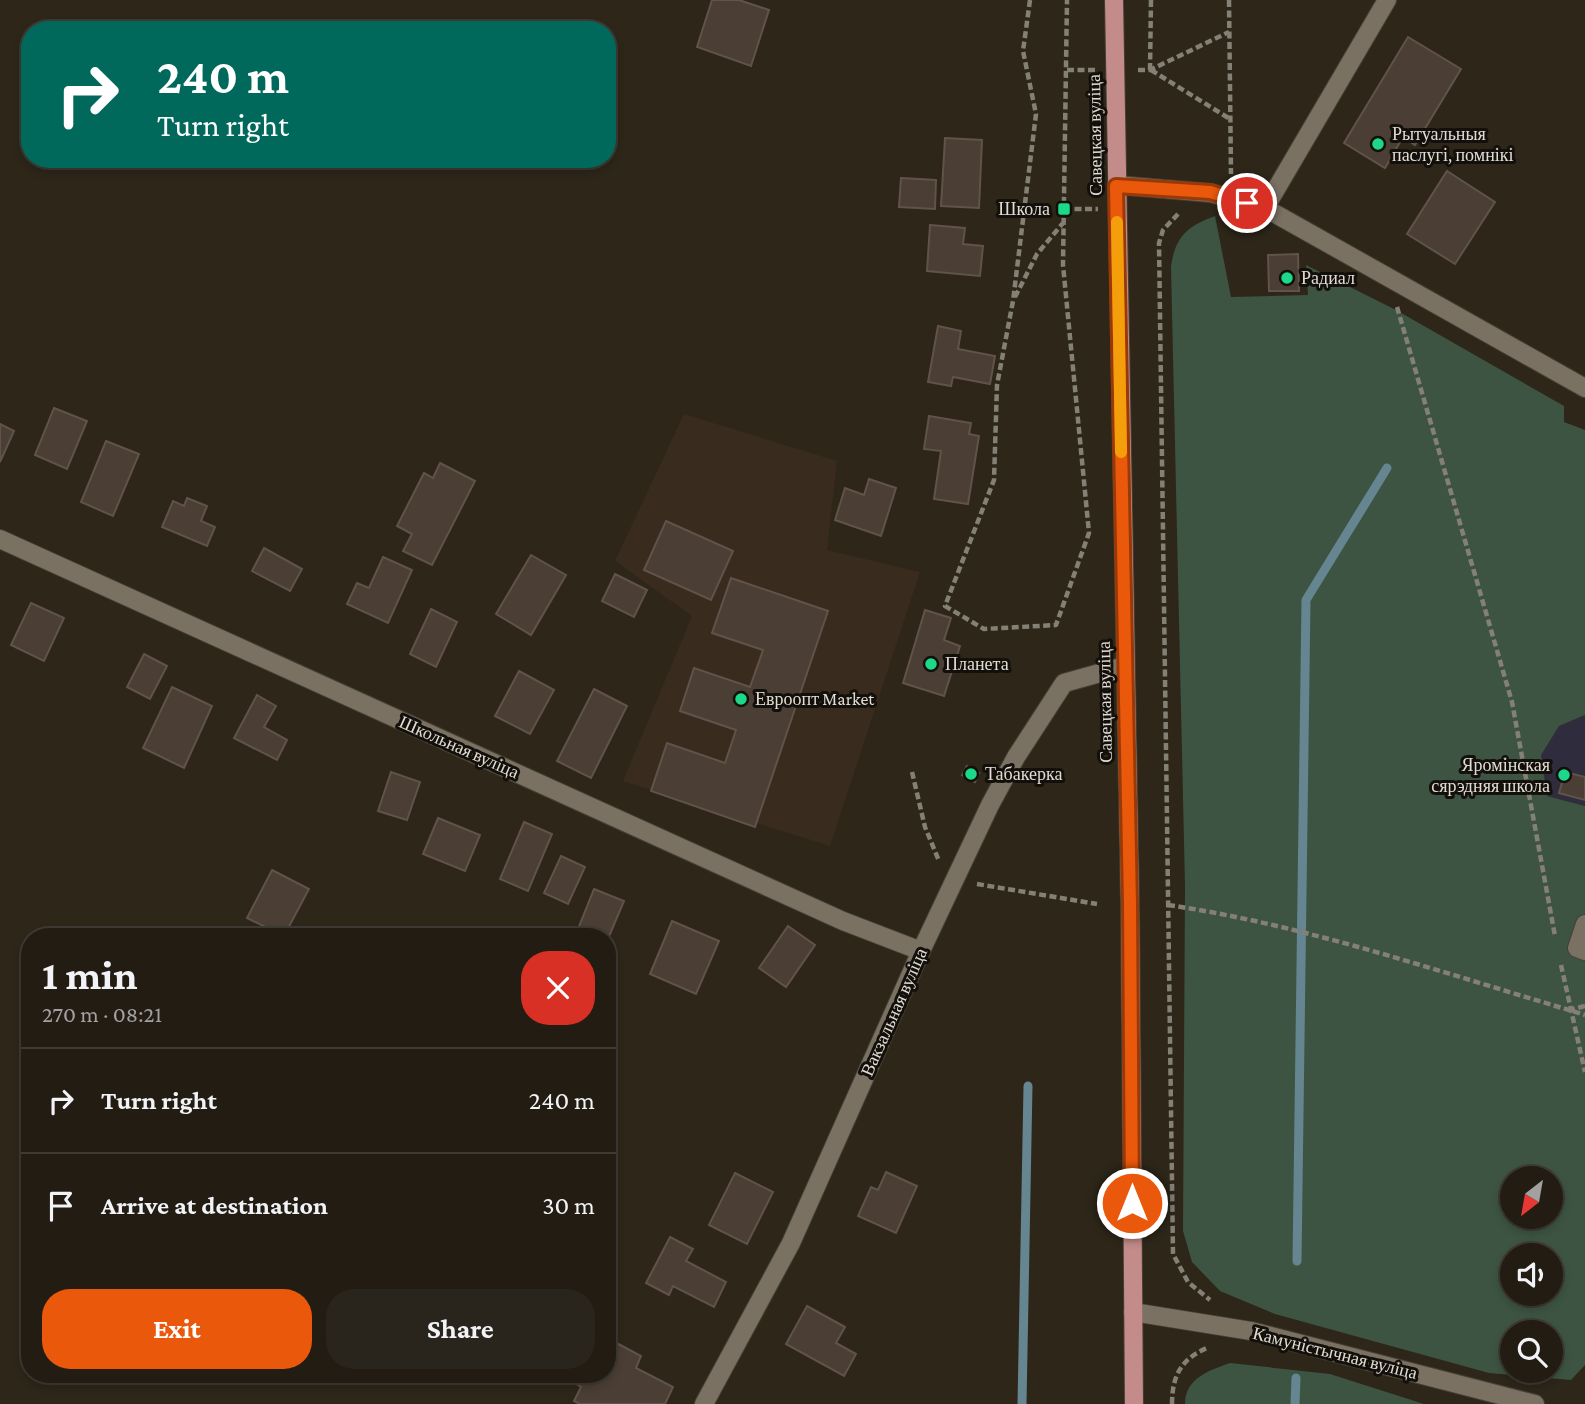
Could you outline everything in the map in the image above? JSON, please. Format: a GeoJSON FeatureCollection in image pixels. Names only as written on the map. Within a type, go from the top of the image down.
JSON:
{"type":"FeatureCollection","features":[{"type":"Feature","properties":{"kind":"main road","name":"Савецкая вуліца"},"geometry":{"type":"LineString","coordinates":[[1114,0],[1134,1404]]}},
{"type":"Feature","properties":{"kind":"street"},"geometry":{"type":"LineString","coordinates":[[1265,208],[1387,0]]}},
{"type":"Feature","properties":{"kind":"street"},"geometry":{"type":"LineString","coordinates":[[1116,186],[1210,192],[1265,208],[1585,388]]}},
{"type":"Feature","properties":{"kind":"street","name":"Школьная вуліца"},"geometry":{"type":"LineString","coordinates":[[0,539],[843,921],[921,951]]}},
{"type":"Feature","properties":{"kind":"street","name":"Вакзальная вуліца"},"geometry":{"type":"LineString","coordinates":[[704,1404],[791,1243],[921,951],[1016,757],[1064,683],[1125,666]]}},
{"type":"Feature","properties":{"kind":"street"},"geometry":{"type":"LineString","coordinates":[[1585,924],[1577,948],[1585,951]]}},
{"type":"Feature","properties":{"kind":"street","name":"Камуністычная вуліца"},"geometry":{"type":"LineString","coordinates":[[1133,1312],[1251,1331],[1535,1404]]}},
{"type":"Feature","properties":{"kind":"path"},"geometry":{"type":"LineString","coordinates":[[1030,0],[1023,51],[1036,114],[1013,301],[997,385],[994,480],[945,606],[984,629],[1056,625],[1089,533],[1070,362],[1063,265],[1067,0]]}},
{"type":"Feature","properties":{"kind":"path"},"geometry":{"type":"LineString","coordinates":[[1150,70],[1151,0]]}},
{"type":"Feature","properties":{"kind":"path"},"geometry":{"type":"LineString","coordinates":[[1215,1304],[1188,1282],[1173,1254],[1158,243],[1163,230],[1174,217],[1230,180],[1229,0]]}},
{"type":"Feature","properties":{"kind":"path"},"geometry":{"type":"LineString","coordinates":[[1150,70],[1230,32]]}},
{"type":"Feature","properties":{"kind":"path"},"geometry":{"type":"LineString","coordinates":[[1150,70],[1231,119]]}},
{"type":"Feature","properties":{"kind":"path"},"geometry":{"type":"LineString","coordinates":[[1064,209],[1117,210]]}},
{"type":"Feature","properties":{"kind":"path"},"geometry":{"type":"LineString","coordinates":[[1013,301],[1037,254],[1063,223]]}},
{"type":"Feature","properties":{"kind":"path"},"geometry":{"type":"LineString","coordinates":[[1401,285],[1396,310],[1512,702],[1557,943]]}},
{"type":"Feature","properties":{"kind":"path"},"geometry":{"type":"LineString","coordinates":[[912,772],[925,827],[943,871]]}},
{"type":"Feature","properties":{"kind":"path"},"geometry":{"type":"LineString","coordinates":[[968,883],[1097,904]]}},
{"type":"Feature","properties":{"kind":"path"},"geometry":{"type":"LineString","coordinates":[[1168,905],[1235,915],[1291,928],[1585,1015]]}},
{"type":"Feature","properties":{"kind":"path"},"geometry":{"type":"LineString","coordinates":[[1559,957],[1585,1072]]}},
{"type":"Feature","properties":{"kind":"path"},"geometry":{"type":"LineString","coordinates":[[1569,1010],[1585,1006]]}},
{"type":"Feature","properties":{"kind":"path"},"geometry":{"type":"LineString","coordinates":[[1172,1404],[1172,1382],[1178,1370],[1197,1352],[1216,1345]]}},
{"type":"Feature","properties":{"kind":"shaded area"},"geometry":{"type":"Polygon","coordinates":[[[684,414],[837,461],[827,550],[920,572],[830,846],[623,781],[692,616],[615,561],[684,414]]]}},
{"type":"Feature","properties":{"kind":"shaded area","name":"Яромінская сярэдняя школа"},"geometry":{"type":"Polygon","coordinates":[[[1585,715],[1585,806],[1547,796],[1540,755],[1559,726],[1585,715]]]}},
{"type":"Feature","properties":{"kind":"green space"},"geometry":{"type":"Polygon","coordinates":[[[1215,216],[1231,297],[1308,295],[1306,265],[1396,310],[1564,406],[1564,422],[1585,430],[1585,715],[1559,726],[1541,755],[1547,796],[1585,806],[1585,1365],[1571,1380],[1563,1379],[1563,1320],[1500,1320],[1500,1374],[1489,1373],[1275,1314],[1220,1291],[1192,1262],[1183,1231],[1185,886],[1171,267],[1176,247],[1190,228],[1215,216]]]}},
{"type":"Feature","properties":{"kind":"green space"},"geometry":{"type":"Polygon","coordinates":[[[1230,1363],[1330,1374],[1424,1404],[1185,1404],[1186,1395],[1194,1381],[1207,1372],[1230,1363]]]}},
{"type":"Feature","properties":{"kind":"building"},"geometry":{"type":"Polygon","coordinates":[[[712,0],[739,0],[769,10],[751,66],[697,47],[712,0]]]}},
{"type":"Feature","properties":{"kind":"building"},"geometry":{"type":"Polygon","coordinates":[[[1408,37],[1461,69],[1415,145],[1403,137],[1385,168],[1344,143],[1408,37]]]}},
{"type":"Feature","properties":{"kind":"building"},"geometry":{"type":"Polygon","coordinates":[[[945,138],[982,140],[979,208],[941,206],[945,138]]]}},
{"type":"Feature","properties":{"kind":"building"},"geometry":{"type":"Polygon","coordinates":[[[1447,171],[1495,202],[1455,264],[1407,234],[1447,171]]]}},
{"type":"Feature","properties":{"kind":"building"},"geometry":{"type":"Polygon","coordinates":[[[901,178],[936,180],[935,209],[899,207],[901,178]]]}},
{"type":"Feature","properties":{"kind":"building"},"geometry":{"type":"Polygon","coordinates":[[[930,225],[965,228],[963,244],[983,246],[980,276],[927,271],[930,225]]]}},
{"type":"Feature","properties":{"kind":"building"},"geometry":{"type":"Polygon","coordinates":[[[1298,254],[1299,291],[1269,291],[1268,255],[1298,254]]]}},
{"type":"Feature","properties":{"kind":"building"},"geometry":{"type":"Polygon","coordinates":[[[938,326],[961,331],[958,349],[995,356],[990,384],[953,377],[951,386],[928,382],[938,326]]]}},
{"type":"Feature","properties":{"kind":"building"},"geometry":{"type":"Polygon","coordinates":[[[54,408],[87,421],[67,469],[35,455],[54,408]]]}},
{"type":"Feature","properties":{"kind":"building"},"geometry":{"type":"Polygon","coordinates":[[[929,416],[971,423],[969,434],[979,436],[968,504],[934,499],[941,451],[924,449],[929,416]]]}},
{"type":"Feature","properties":{"kind":"building"},"geometry":{"type":"Polygon","coordinates":[[[0,424],[14,431],[0,462],[0,424]]]}},
{"type":"Feature","properties":{"kind":"building"},"geometry":{"type":"Polygon","coordinates":[[[106,441],[139,454],[113,516],[81,502],[106,441]]]}},
{"type":"Feature","properties":{"kind":"building"},"geometry":{"type":"Polygon","coordinates":[[[440,463],[475,481],[432,565],[403,551],[412,534],[397,526],[424,473],[433,478],[440,463]]]}},
{"type":"Feature","properties":{"kind":"building"},"geometry":{"type":"Polygon","coordinates":[[[869,479],[896,488],[881,536],[835,520],[845,488],[864,495],[869,479]]]}},
{"type":"Feature","properties":{"kind":"building"},"geometry":{"type":"Polygon","coordinates":[[[187,498],[207,506],[201,521],[215,527],[207,546],[162,527],[173,501],[184,506],[187,498]]]}},
{"type":"Feature","properties":{"kind":"building"},"geometry":{"type":"Polygon","coordinates":[[[666,521],[733,551],[711,600],[644,570],[666,521]]]}},
{"type":"Feature","properties":{"kind":"building"},"geometry":{"type":"Polygon","coordinates":[[[264,548],[302,569],[290,591],[252,571],[264,548]]]}},
{"type":"Feature","properties":{"kind":"building"},"geometry":{"type":"Polygon","coordinates":[[[531,555],[566,575],[531,635],[496,614],[531,555]]]}},
{"type":"Feature","properties":{"kind":"building"},"geometry":{"type":"Polygon","coordinates":[[[383,557],[412,570],[388,623],[347,604],[357,583],[369,588],[383,557]]]}},
{"type":"Feature","properties":{"kind":"building"},"geometry":{"type":"Polygon","coordinates":[[[615,574],[647,590],[634,617],[602,601],[615,574]]]}},
{"type":"Feature","properties":{"kind":"building","name":"Евроопт Market"},"geometry":{"type":"Polygon","coordinates":[[[731,578],[828,611],[755,827],[651,791],[667,743],[725,763],[736,730],[680,711],[694,668],[750,687],[763,650],[712,633],[731,578]]]}},
{"type":"Feature","properties":{"kind":"building"},"geometry":{"type":"Polygon","coordinates":[[[31,603],[64,618],[44,661],[11,645],[31,603]]]}},
{"type":"Feature","properties":{"kind":"building"},"geometry":{"type":"Polygon","coordinates":[[[431,609],[457,622],[436,667],[410,654],[431,609]]]}},
{"type":"Feature","properties":{"kind":"building","name":"Планета"},"geometry":{"type":"Polygon","coordinates":[[[925,610],[951,618],[944,640],[960,646],[944,696],[903,683],[925,610]]]}},
{"type":"Feature","properties":{"kind":"building"},"geometry":{"type":"Polygon","coordinates":[[[144,654],[167,666],[150,699],[127,687],[144,654]]]}},
{"type":"Feature","properties":{"kind":"building"},"geometry":{"type":"Polygon","coordinates":[[[519,671],[554,690],[530,734],[495,716],[519,671]]]}},
{"type":"Feature","properties":{"kind":"building"},"geometry":{"type":"Polygon","coordinates":[[[172,687],[212,706],[184,768],[143,748],[172,687]]]}},
{"type":"Feature","properties":{"kind":"building"},"geometry":{"type":"Polygon","coordinates":[[[594,689],[627,706],[591,778],[557,761],[594,689]]]}},
{"type":"Feature","properties":{"kind":"building"},"geometry":{"type":"Polygon","coordinates":[[[257,695],[276,706],[264,727],[287,740],[277,760],[234,738],[257,695]]]}},
{"type":"Feature","properties":{"kind":"building","name":"Табакерка"},"geometry":{"type":"Polygon","coordinates":[[[967,766],[979,773],[975,782],[962,775],[967,766]]]}},
{"type":"Feature","properties":{"kind":"building"},"geometry":{"type":"Polygon","coordinates":[[[391,772],[420,782],[407,820],[378,811],[391,772]]]}},
{"type":"Feature","properties":{"kind":"building"},"geometry":{"type":"Polygon","coordinates":[[[1565,772],[1585,777],[1585,800],[1559,793],[1565,772]]]}},
{"type":"Feature","properties":{"kind":"building"},"geometry":{"type":"Polygon","coordinates":[[[438,818],[480,835],[465,871],[423,854],[438,818]]]}},
{"type":"Feature","properties":{"kind":"building"},"geometry":{"type":"Polygon","coordinates":[[[524,822],[552,834],[528,891],[500,879],[524,822]]]}},
{"type":"Feature","properties":{"kind":"building"},"geometry":{"type":"Polygon","coordinates":[[[561,856],[585,867],[568,904],[544,893],[561,856]]]}},
{"type":"Feature","properties":{"kind":"building"},"geometry":{"type":"Polygon","coordinates":[[[272,870],[309,889],[288,928],[268,928],[247,918],[272,870]]]}},
{"type":"Feature","properties":{"kind":"building"},"geometry":{"type":"Polygon","coordinates":[[[594,889],[624,901],[613,928],[578,928],[594,889]]]}},
{"type":"Feature","properties":{"kind":"building"},"geometry":{"type":"Polygon","coordinates":[[[672,921],[719,941],[696,994],[650,974],[672,921]]]}},
{"type":"Feature","properties":{"kind":"building"},"geometry":{"type":"Polygon","coordinates":[[[788,926],[815,945],[786,987],[759,968],[788,926]]]}},
{"type":"Feature","properties":{"kind":"building"},"geometry":{"type":"Polygon","coordinates":[[[886,1172],[917,1186],[896,1233],[858,1216],[871,1187],[878,1190],[886,1172]]]}},
{"type":"Feature","properties":{"kind":"building"},"geometry":{"type":"Polygon","coordinates":[[[735,1173],[773,1192],[747,1244],[709,1225],[735,1173]]]}},
{"type":"Feature","properties":{"kind":"building"},"geometry":{"type":"Polygon","coordinates":[[[670,1237],[693,1249],[686,1261],[726,1282],[714,1307],[673,1286],[669,1295],[646,1283],[670,1237]]]}},
{"type":"Feature","properties":{"kind":"building"},"geometry":{"type":"Polygon","coordinates":[[[807,1306],[845,1327],[836,1343],[856,1354],[844,1376],[786,1344],[807,1306]]]}},
{"type":"Feature","properties":{"kind":"building"},"geometry":{"type":"Polygon","coordinates":[[[616,1343],[641,1356],[636,1368],[673,1387],[665,1404],[580,1404],[574,1401],[581,1387],[575,1383],[616,1383],[616,1343]]]}},
{"type":"Feature","properties":{"kind":"waterway"},"geometry":{"type":"LineString","coordinates":[[1297,1261],[1306,600],[1387,468]]}},
{"type":"Feature","properties":{"kind":"waterway"},"geometry":{"type":"LineString","coordinates":[[1022,1404],[1028,1086]]}},
{"type":"Feature","properties":{"kind":"waterway"},"geometry":{"type":"LineString","coordinates":[[1295,1404],[1296,1378]]}},
{"type":"Feature","properties":{"kind":"slow traffic"},"geometry":{"type":"LineString","coordinates":[[1117,222],[1121,452]]}},
{"type":"Feature","properties":{"kind":"place","name":"Рытуальныя паслугі, помнікі"},"geometry":{"type":"Point","coordinates":[1378,144]}},
{"type":"Feature","properties":{"kind":"place","name":"Школа"},"geometry":{"type":"Point","coordinates":[1064,209]}},
{"type":"Feature","properties":{"kind":"place","name":"Радиал"},"geometry":{"type":"Point","coordinates":[1287,278]}},
{"type":"Feature","properties":{"kind":"place","name":"Планета"},"geometry":{"type":"Point","coordinates":[931,664]}},
{"type":"Feature","properties":{"kind":"place","name":"Евроопт Market"},"geometry":{"type":"Point","coordinates":[741,699]}},
{"type":"Feature","properties":{"kind":"place","name":"Табакерка"},"geometry":{"type":"Point","coordinates":[971,774]}},
{"type":"Feature","properties":{"kind":"place","name":"Яромінская сярэдняя школа"},"geometry":{"type":"Point","coordinates":[1564,775]}},
{"type":"Feature","properties":{"kind":"route"},"geometry":{"type":"LineString","coordinates":[[1132,1203],[1130,904],[1116,186],[1210,192],[1247,203]]}}]}
